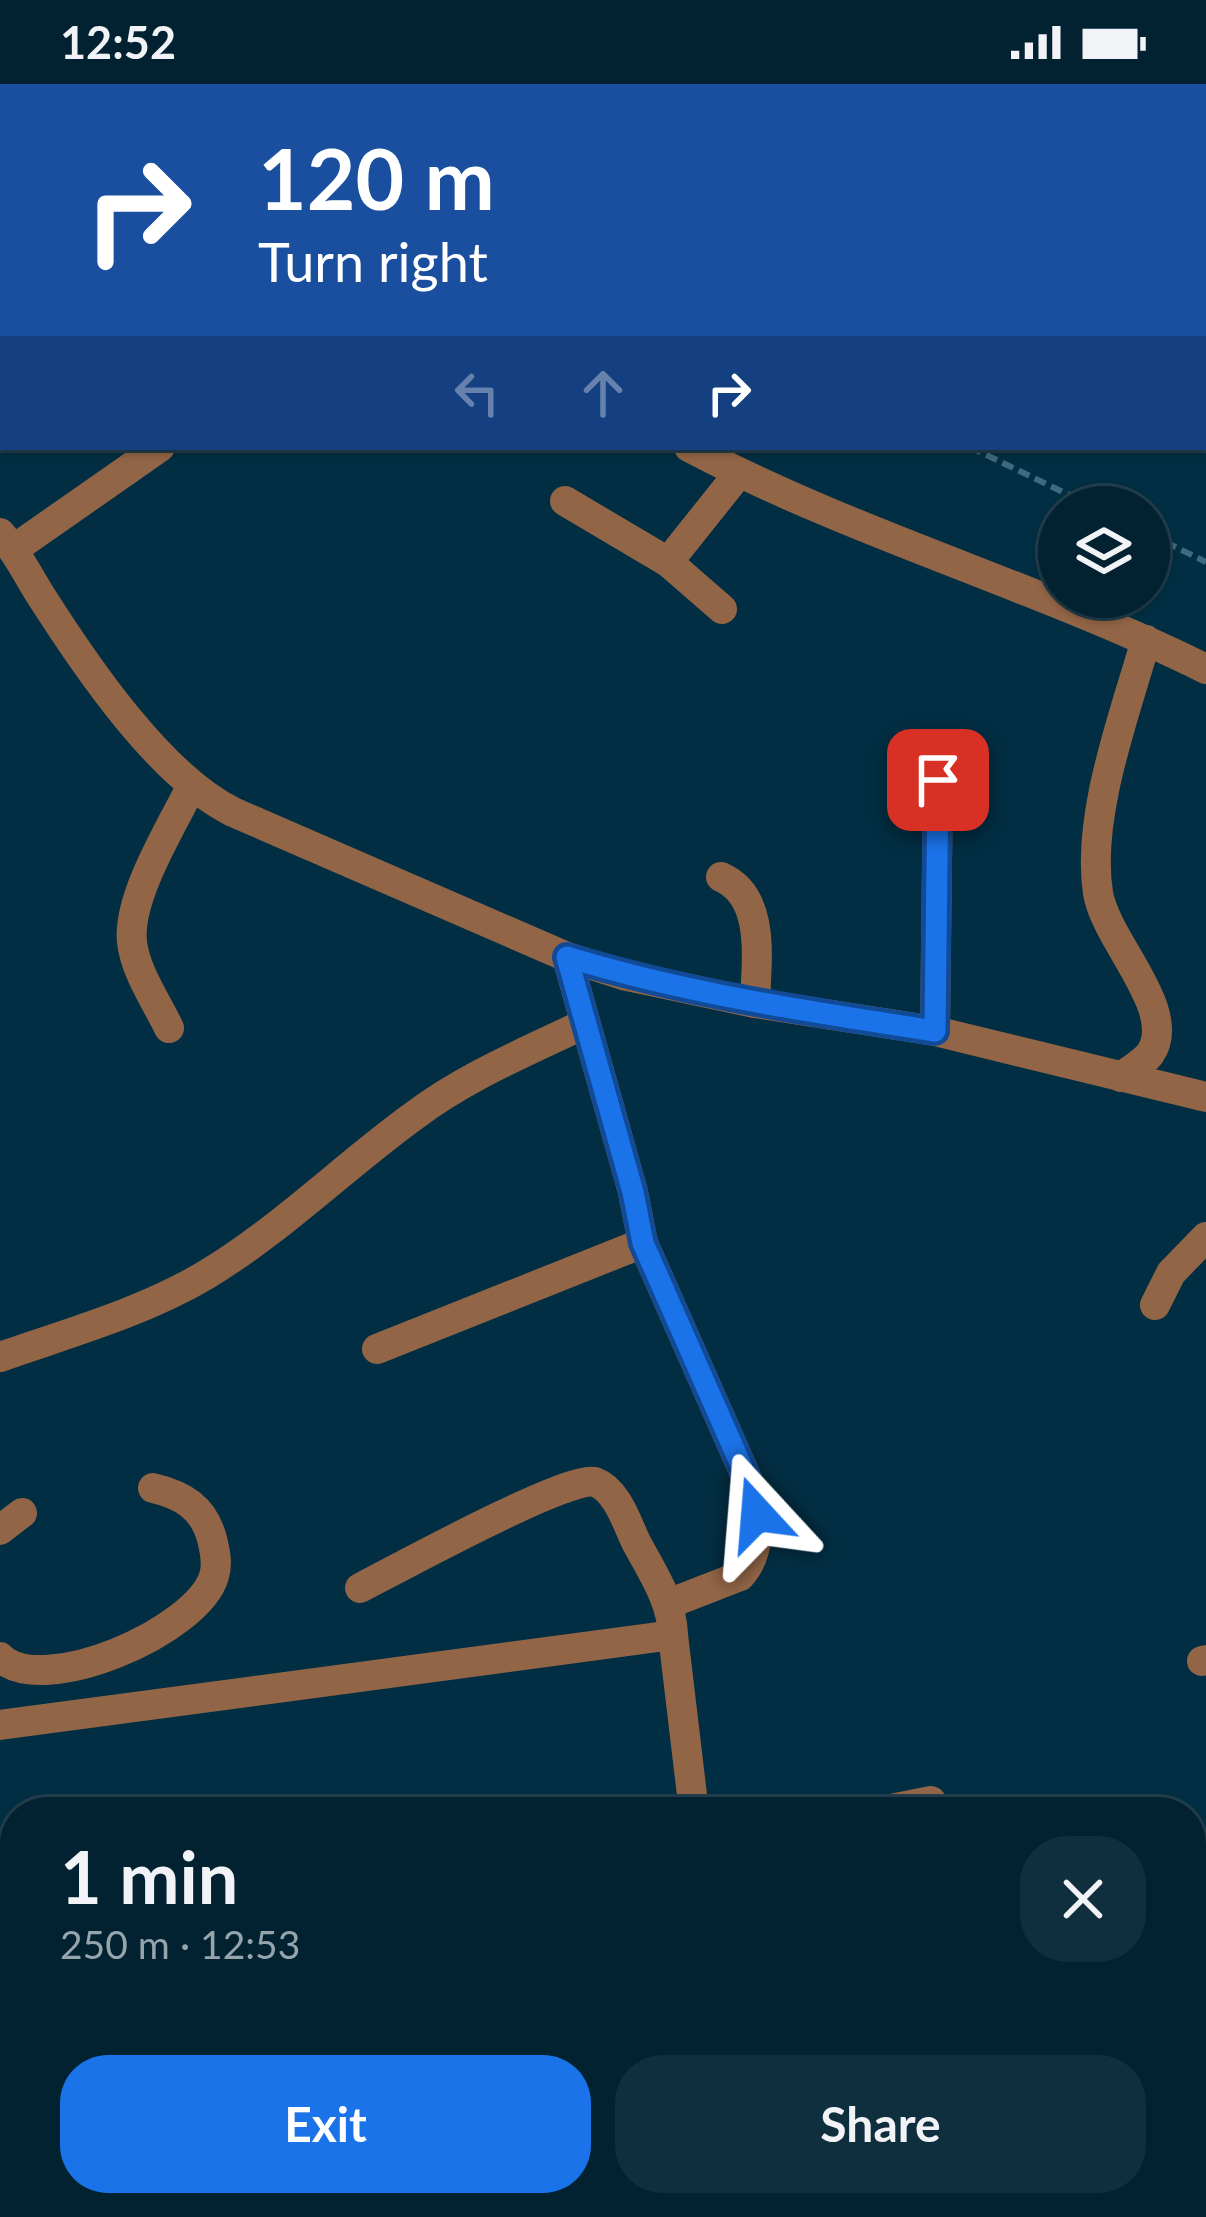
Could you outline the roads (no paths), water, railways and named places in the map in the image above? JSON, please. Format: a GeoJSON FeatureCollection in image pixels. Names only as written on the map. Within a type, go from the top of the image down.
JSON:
{"type":"FeatureCollection","features":[{"type":"Feature","properties":{"kind":"street"},"geometry":{"type":"LineString","coordinates":[[155,450],[7,541],[88,665],[129,718],[215,803],[567,957],[623,975],[755,1003],[935,1031],[1206,1097]]}},
{"type":"Feature","properties":{"kind":"street"},"geometry":{"type":"LineString","coordinates":[[695,450],[739,473],[1206,669]]}},
{"type":"Feature","properties":{"kind":"street"},"geometry":{"type":"LineString","coordinates":[[668,562],[739,473]]}},
{"type":"Feature","properties":{"kind":"street"},"geometry":{"type":"LineString","coordinates":[[565,500],[668,562],[722,609]]}},
{"type":"Feature","properties":{"kind":"street"},"geometry":{"type":"LineString","coordinates":[[1121,1077],[1149,1055],[1159,1033],[1147,991],[1126,960],[1098,894],[1100,803],[1146,640]]}},
{"type":"Feature","properties":{"kind":"street"},"geometry":{"type":"LineString","coordinates":[[935,1031],[938,780]]}},
{"type":"Feature","properties":{"kind":"street"},"geometry":{"type":"LineString","coordinates":[[169,1028],[135,957],[132,931],[141,892],[192,785]]}},
{"type":"Feature","properties":{"kind":"street"},"geometry":{"type":"LineString","coordinates":[[722,877],[745,896],[752,915],[755,1003]]}},
{"type":"Feature","properties":{"kind":"street"},"geometry":{"type":"LineString","coordinates":[[0,1725],[670,1620],[748,1567],[757,1537],[752,1490],[643,1243],[567,957]]}},
{"type":"Feature","properties":{"kind":"street"},"geometry":{"type":"LineString","coordinates":[[0,1357],[161,1299],[205,1275],[298,1213],[374,1146],[466,1080],[584,1024]]}},
{"type":"Feature","properties":{"kind":"street"},"geometry":{"type":"LineString","coordinates":[[1154,1305],[1171,1273],[1206,1238]]}},
{"type":"Feature","properties":{"kind":"street"},"geometry":{"type":"LineString","coordinates":[[377,1349],[643,1243]]}},
{"type":"Feature","properties":{"kind":"street"},"geometry":{"type":"LineString","coordinates":[[360,1588],[544,1496],[582,1482],[596,1482],[614,1496],[670,1620],[692,1797]]}},
{"type":"Feature","properties":{"kind":"street"},"geometry":{"type":"LineString","coordinates":[[0,1657],[27,1672],[83,1664],[158,1635],[192,1607],[214,1579],[216,1553],[209,1528],[179,1495],[153,1488]]}}]}
